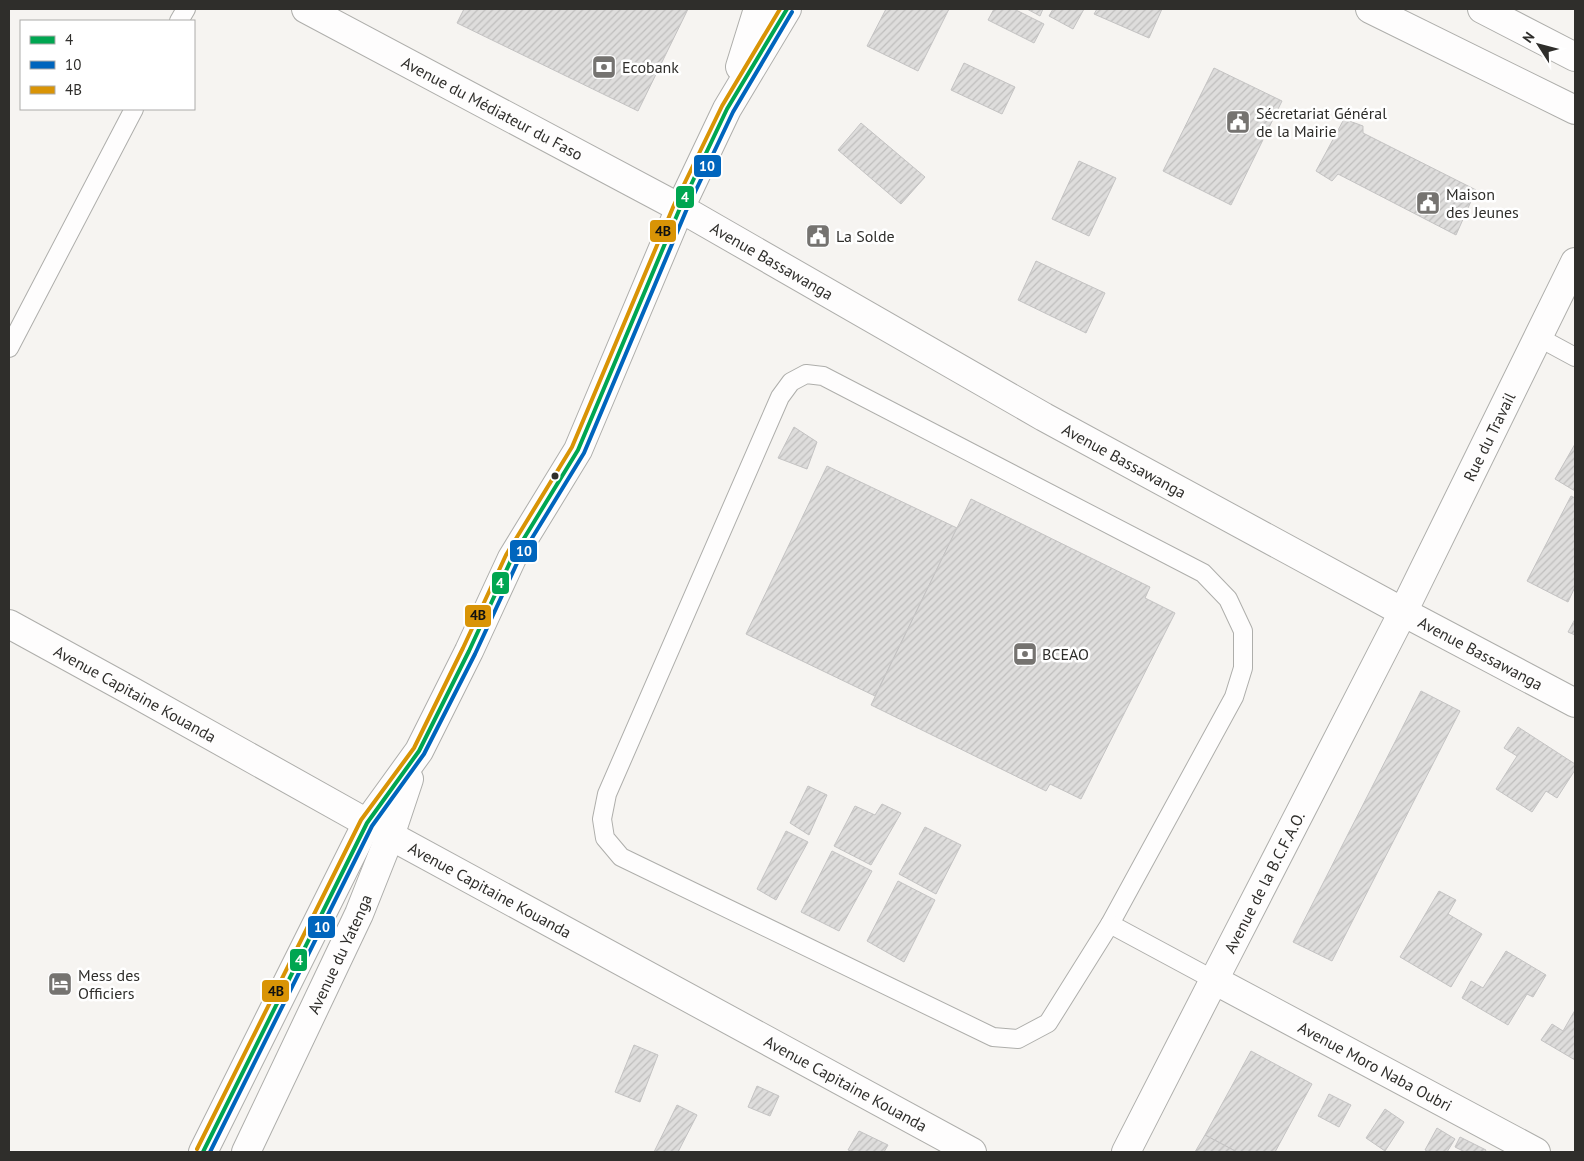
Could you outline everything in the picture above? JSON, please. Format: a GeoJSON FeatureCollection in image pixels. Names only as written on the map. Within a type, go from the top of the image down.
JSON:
{"type":"FeatureCollection","features":[{"type":"Feature","properties":{"kind":"main road","name":"Avenue du Médiateur du Faso"},"geometry":{"type":"LineString","coordinates":[[306,9],[680,208]]}},
{"type":"Feature","properties":{"kind":"main road"},"geometry":{"type":"LineString","coordinates":[[727,109],[758,9]]}},
{"type":"Feature","properties":{"kind":"main road"},"geometry":{"type":"LineString","coordinates":[[379,830],[469,651],[512,558],[578,450],[680,208],[727,109],[787,9]]}},
{"type":"Feature","properties":{"kind":"main road"},"geometry":{"type":"LineString","coordinates":[[1370,9],[1575,110]]}},
{"type":"Feature","properties":{"kind":"main road"},"geometry":{"type":"LineString","coordinates":[[1482,9],[1575,57]]}},
{"type":"Feature","properties":{"kind":"main road","name":"Avenue Bassawanga"},"geometry":{"type":"LineString","coordinates":[[680,208],[1044,417],[1575,703]]}},
{"type":"Feature","properties":{"kind":"main road","name":"Rue du Travail"},"geometry":{"type":"LineString","coordinates":[[1403,612],[1575,262]]}},
{"type":"Feature","properties":{"kind":"main road","name":"Avenue de la B.C.F.A.O."},"geometry":{"type":"LineString","coordinates":[[1126,1152],[1403,612]]}},
{"type":"Feature","properties":{"kind":"main road","name":"Avenue Capitaine Kouanda"},"geometry":{"type":"LineString","coordinates":[[9,624],[379,830],[972,1152]]}},
{"type":"Feature","properties":{"kind":"main road","name":"Avenue du Yatenga"},"geometry":{"type":"LineString","coordinates":[[203,1152],[379,830]]}},
{"type":"Feature","properties":{"kind":"main road","name":"Avenue du Yatenga"},"geometry":{"type":"LineString","coordinates":[[246,1152],[359,914],[379,830]]}},
{"type":"Feature","properties":{"kind":"main road","name":"Avenue Moro Naba Oubri"},"geometry":{"type":"LineString","coordinates":[[1214,980],[1522,1149]]}},
{"type":"Feature","properties":{"kind":"lane"},"geometry":{"type":"LineString","coordinates":[[9,348],[133,110]]}},
{"type":"Feature","properties":{"kind":"lane"},"geometry":{"type":"LineString","coordinates":[[1538,337],[1575,357]]}},
{"type":"Feature","properties":{"kind":"lane"},"geometry":{"type":"LineString","coordinates":[[806,374],[823,376],[1203,573],[1228,598],[1243,632],[1243,668],[1234,697],[1110,924],[1048,1023],[1018,1039],[993,1037],[621,857],[605,838],[602,819],[607,794],[780,397],[791,382],[806,374]]}},
{"type":"Feature","properties":{"kind":"lane"},"geometry":{"type":"LineString","coordinates":[[1110,924],[1214,980]]}},
{"type":"Feature","properties":{"kind":"building","name":"Ecobank"},"geometry":{"type":"Polygon","coordinates":[[[464,9],[688,9],[638,111],[457,23],[464,9]]]}},
{"type":"Feature","properties":{"kind":"building"},"geometry":{"type":"Polygon","coordinates":[[[886,9],[949,9],[918,71],[867,46],[886,9]]]}},
{"type":"Feature","properties":{"kind":"building"},"geometry":{"type":"Polygon","coordinates":[[[994,9],[1014,9],[1044,24],[1034,43],[988,20],[994,9]]]}},
{"type":"Feature","properties":{"kind":"building"},"geometry":{"type":"Polygon","coordinates":[[[1027,9],[1043,9],[1040,16],[1027,9]]]}},
{"type":"Feature","properties":{"kind":"building"},"geometry":{"type":"Polygon","coordinates":[[[1053,9],[1084,9],[1073,29],[1049,16],[1053,9]]]}},
{"type":"Feature","properties":{"kind":"building"},"geometry":{"type":"Polygon","coordinates":[[[1097,9],[1162,9],[1149,38],[1094,14],[1097,9]]]}},
{"type":"Feature","properties":{"kind":"building"},"geometry":{"type":"Polygon","coordinates":[[[964,63],[1015,87],[1002,114],[951,90],[964,63]]]}},
{"type":"Feature","properties":{"kind":"building"},"geometry":{"type":"Polygon","coordinates":[[[1214,68],[1282,101],[1231,205],[1163,171],[1214,68]]]}},
{"type":"Feature","properties":{"kind":"building"},"geometry":{"type":"Polygon","coordinates":[[[1344,119],[1363,126],[1363,133],[1476,190],[1456,235],[1338,174],[1332,181],[1316,171],[1344,119]]]}},
{"type":"Feature","properties":{"kind":"building"},"geometry":{"type":"Polygon","coordinates":[[[861,123],[925,177],[901,204],[838,150],[861,123]]]}},
{"type":"Feature","properties":{"kind":"building"},"geometry":{"type":"Polygon","coordinates":[[[1079,161],[1116,178],[1089,236],[1052,219],[1079,161]]]}},
{"type":"Feature","properties":{"kind":"building"},"geometry":{"type":"Polygon","coordinates":[[[1036,261],[1105,293],[1086,333],[1018,300],[1036,261]]]}},
{"type":"Feature","properties":{"kind":"building"},"geometry":{"type":"Polygon","coordinates":[[[794,427],[817,442],[807,469],[778,458],[794,427]]]}},
{"type":"Feature","properties":{"kind":"building"},"geometry":{"type":"Polygon","coordinates":[[[1575,444],[1575,491],[1555,479],[1575,444]]]}},
{"type":"Feature","properties":{"kind":"building"},"geometry":{"type":"Polygon","coordinates":[[[827,466],[957,528],[875,696],[746,634],[827,466]]]}},
{"type":"Feature","properties":{"kind":"building"},"geometry":{"type":"Polygon","coordinates":[[[1571,496],[1575,498],[1575,587],[1568,602],[1527,581],[1571,496]]]}},
{"type":"Feature","properties":{"kind":"building","name":"BCEAO"},"geometry":{"type":"Polygon","coordinates":[[[971,499],[1150,587],[1145,598],[1175,613],[1081,799],[1050,784],[1046,791],[871,705],[971,499]]]}},
{"type":"Feature","properties":{"kind":"building"},"geometry":{"type":"Polygon","coordinates":[[[1575,619],[1575,635],[1568,632],[1575,619]]]}},
{"type":"Feature","properties":{"kind":"building"},"geometry":{"type":"Polygon","coordinates":[[[1421,691],[1460,711],[1332,961],[1293,942],[1421,691]]]}},
{"type":"Feature","properties":{"kind":"building"},"geometry":{"type":"Polygon","coordinates":[[[1518,727],[1575,764],[1575,770],[1557,798],[1546,791],[1532,812],[1496,789],[1517,756],[1504,748],[1518,727]]]}},
{"type":"Feature","properties":{"kind":"building"},"geometry":{"type":"Polygon","coordinates":[[[808,786],[827,795],[809,835],[790,823],[808,786]]]}},
{"type":"Feature","properties":{"kind":"building"},"geometry":{"type":"Polygon","coordinates":[[[882,804],[901,813],[871,865],[834,846],[855,806],[875,815],[882,804]]]}},
{"type":"Feature","properties":{"kind":"building"},"geometry":{"type":"Polygon","coordinates":[[[925,827],[961,845],[936,894],[899,874],[925,827]]]}},
{"type":"Feature","properties":{"kind":"building"},"geometry":{"type":"Polygon","coordinates":[[[786,831],[808,842],[776,900],[757,889],[786,831]]]}},
{"type":"Feature","properties":{"kind":"building"},"geometry":{"type":"Polygon","coordinates":[[[832,851],[872,871],[839,931],[801,912],[832,851]]]}},
{"type":"Feature","properties":{"kind":"building"},"geometry":{"type":"Polygon","coordinates":[[[898,881],[935,900],[904,962],[867,941],[898,881]]]}},
{"type":"Feature","properties":{"kind":"building"},"geometry":{"type":"Polygon","coordinates":[[[1439,891],[1456,900],[1448,914],[1482,934],[1451,987],[1400,957],[1439,891]]]}},
{"type":"Feature","properties":{"kind":"building"},"geometry":{"type":"Polygon","coordinates":[[[1506,951],[1546,975],[1533,997],[1527,994],[1508,1025],[1462,998],[1471,981],[1483,988],[1506,951]]]}},
{"type":"Feature","properties":{"kind":"building"},"geometry":{"type":"Polygon","coordinates":[[[1575,1010],[1575,1060],[1541,1040],[1552,1024],[1563,1031],[1575,1010]]]}},
{"type":"Feature","properties":{"kind":"building"},"geometry":{"type":"Polygon","coordinates":[[[634,1045],[658,1055],[640,1102],[615,1092],[634,1045]]]}},
{"type":"Feature","properties":{"kind":"building"},"geometry":{"type":"Polygon","coordinates":[[[1251,1051],[1312,1084],[1275,1152],[1237,1152],[1205,1135],[1251,1051]]]}},
{"type":"Feature","properties":{"kind":"building"},"geometry":{"type":"Polygon","coordinates":[[[757,1086],[779,1096],[770,1116],[748,1107],[757,1086]]]}},
{"type":"Feature","properties":{"kind":"building"},"geometry":{"type":"Polygon","coordinates":[[[1329,1094],[1351,1105],[1339,1127],[1318,1116],[1329,1094]]]}},
{"type":"Feature","properties":{"kind":"building"},"geometry":{"type":"Polygon","coordinates":[[[677,1105],[697,1115],[678,1152],[654,1152],[677,1105]]]}},
{"type":"Feature","properties":{"kind":"building"},"geometry":{"type":"Polygon","coordinates":[[[1385,1109],[1404,1122],[1385,1151],[1366,1138],[1385,1109]]]}},
{"type":"Feature","properties":{"kind":"building"},"geometry":{"type":"Polygon","coordinates":[[[1437,1128],[1455,1139],[1447,1152],[1429,1152],[1425,1150],[1437,1128]]]}},
{"type":"Feature","properties":{"kind":"building"},"geometry":{"type":"Polygon","coordinates":[[[859,1131],[888,1145],[884,1152],[854,1152],[848,1150],[859,1131]]]}},
{"type":"Feature","properties":{"kind":"building"},"geometry":{"type":"Polygon","coordinates":[[[1205,1135],[1237,1152],[1195,1152],[1205,1135]]]}},
{"type":"Feature","properties":{"kind":"building"},"geometry":{"type":"Polygon","coordinates":[[[1460,1137],[1486,1150],[1485,1152],[1465,1152],[1455,1147],[1460,1137]]]}},
{"type":"Feature","properties":{"kind":"transit line","name":"4B"},"geometry":{"type":"LineString","coordinates":[[197,1149],[361,820],[414,748],[506,555],[572,447],[674,205],[722,106],[780,9]]}},
{"type":"Feature","properties":{"kind":"transit line","name":"4"},"geometry":{"type":"LineString","coordinates":[[203,1152],[367,823],[419,751],[469,651],[512,558],[578,450],[680,208],[727,109],[787,9]]}},
{"type":"Feature","properties":{"kind":"transit line","name":"10"},"geometry":{"type":"LineString","coordinates":[[210,1152],[372,826],[424,754],[475,654],[518,561],[584,453],[686,211],[733,112],[792,12]]}},
{"type":"Feature","properties":{"kind":"place","name":"Ecobank"},"geometry":{"type":"Point","coordinates":[604,67]}},
{"type":"Feature","properties":{"kind":"place","name":"Sécretariat Général de la Mairie"},"geometry":{"type":"Point","coordinates":[1238,122]}},
{"type":"Feature","properties":{"kind":"place","name":"Maison des Jeunes"},"geometry":{"type":"Point","coordinates":[1428,203]}},
{"type":"Feature","properties":{"kind":"place","name":"La Solde"},"geometry":{"type":"Point","coordinates":[818,236]}},
{"type":"Feature","properties":{"kind":"place","name":"BCEAO"},"geometry":{"type":"Point","coordinates":[1025,654]}},
{"type":"Feature","properties":{"kind":"place","name":"Mess des Officiers"},"geometry":{"type":"Point","coordinates":[60,984]}}]}
